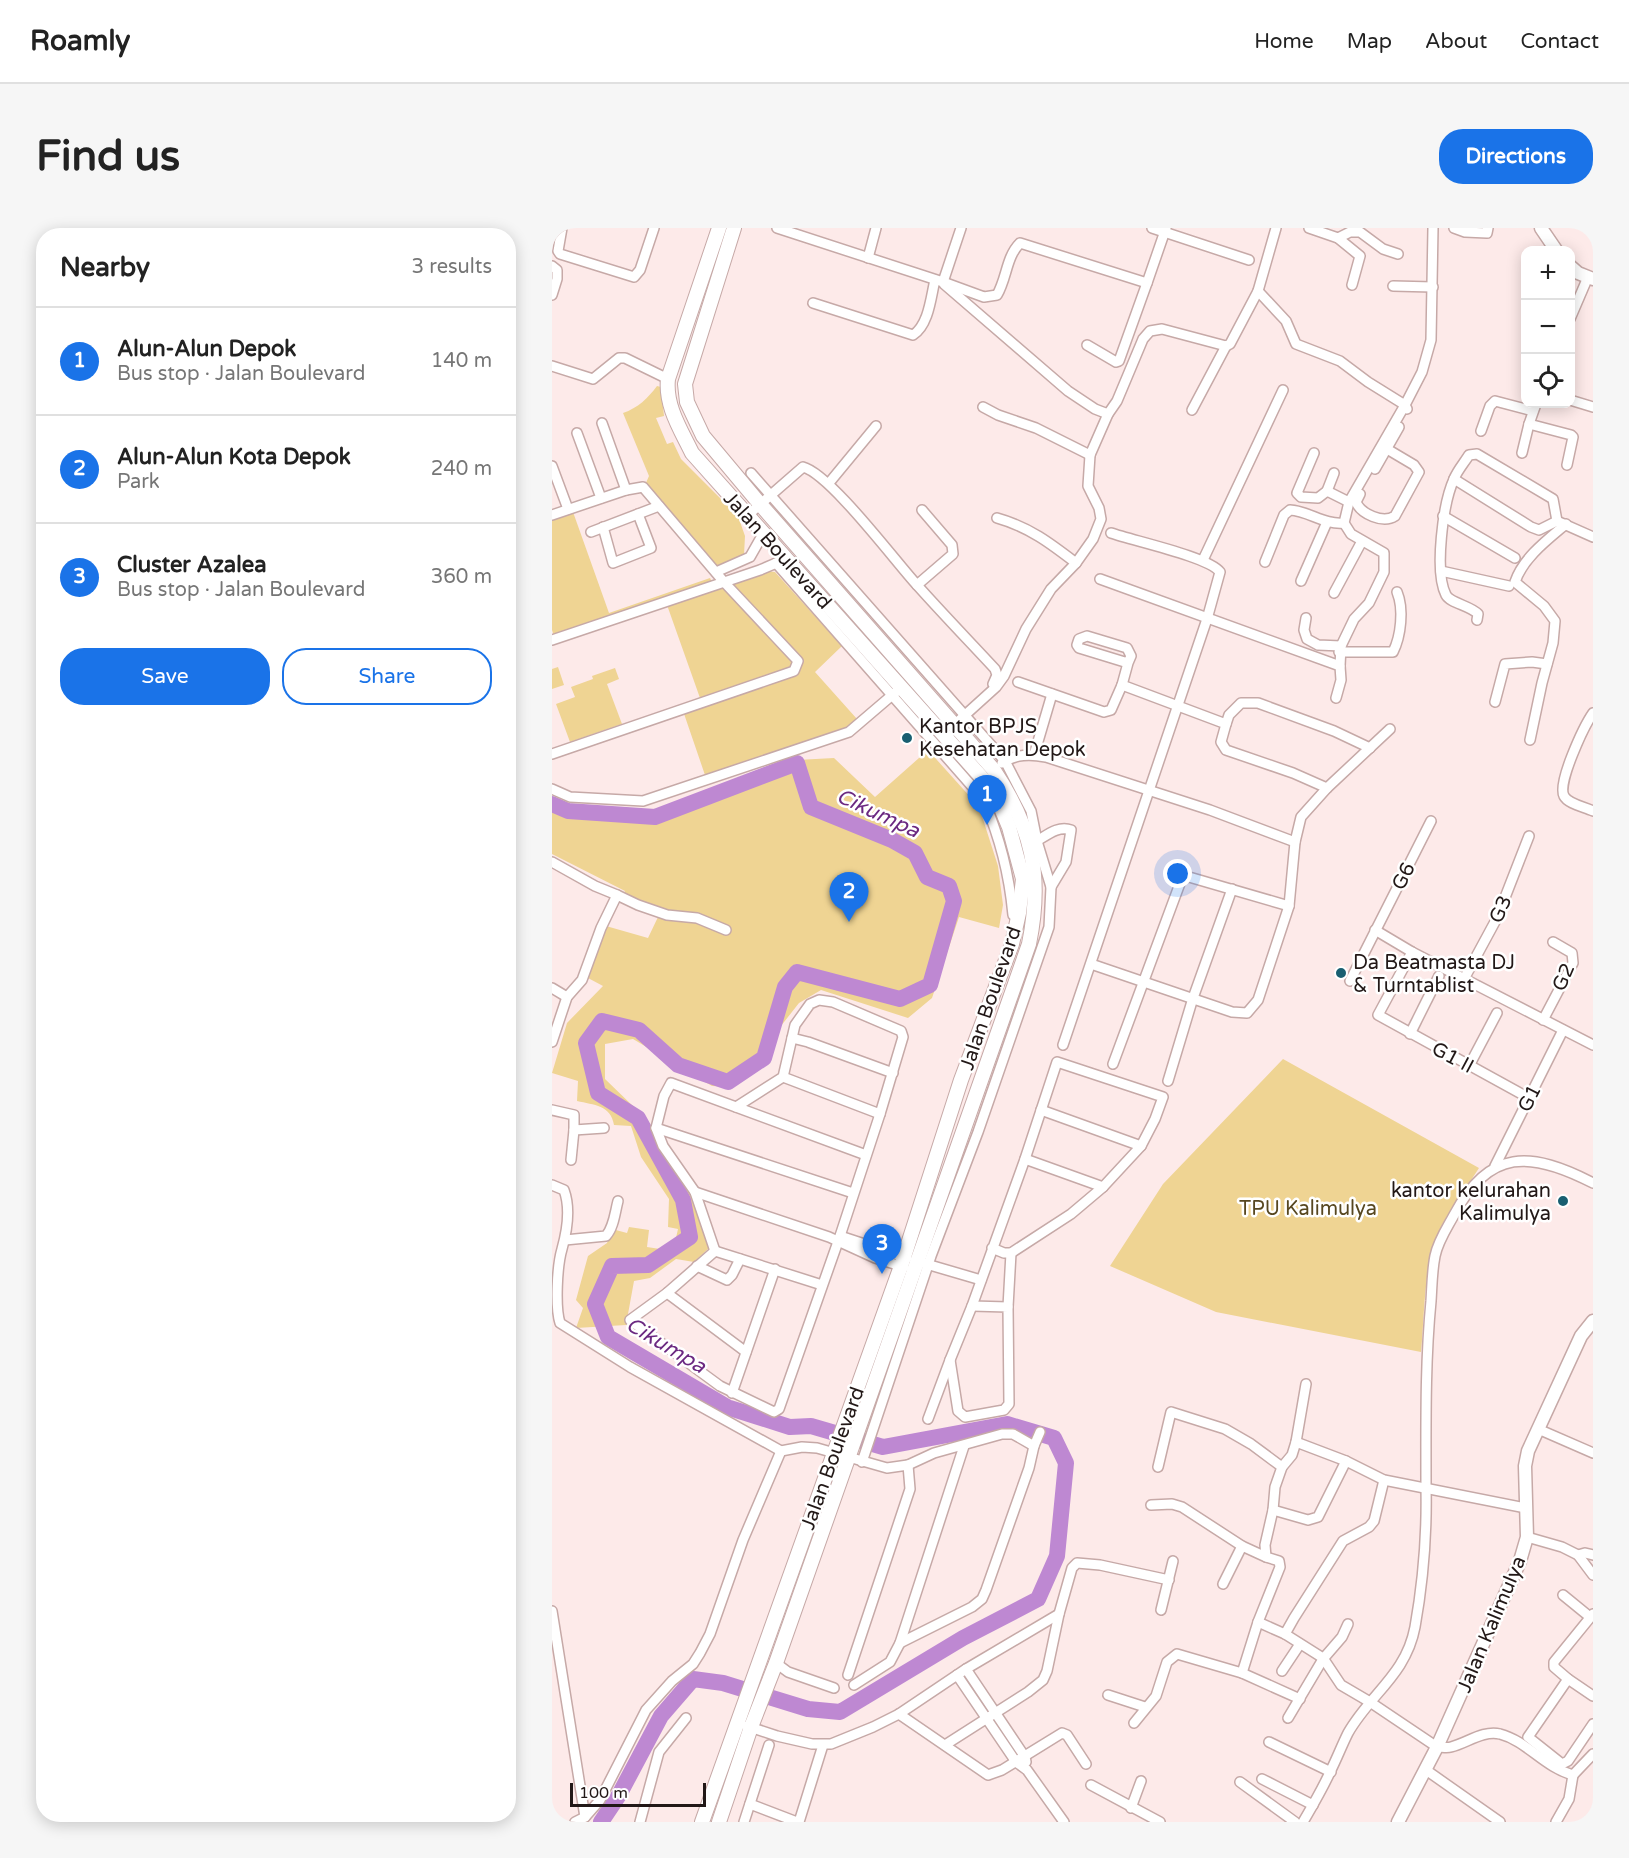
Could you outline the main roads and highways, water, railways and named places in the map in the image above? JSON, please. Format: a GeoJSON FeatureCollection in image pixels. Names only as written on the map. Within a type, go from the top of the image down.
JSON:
{"type":"FeatureCollection","features":[{"type":"Feature","properties":{"kind":"main road","name":"Jalan Boulevard"},"geometry":{"type":"LineString","coordinates":[[702,1822],[902,1261],[961,1080],[1012,944],[1023,879],[1010,827],[983,779],[897,691],[781,561],[748,515],[692,453],[673,414],[667,391],[668,379],[719,228]]}},
{"type":"Feature","properties":{"kind":"main road","name":"Jalan Boulevard"},"geometry":{"type":"LineString","coordinates":[[719,1822],[751,1727],[856,1459],[1029,944],[1034,921],[1036,878],[1032,854],[999,765],[960,717],[765,500],[703,436],[687,402],[685,384],[734,228]]}},
{"type":"Feature","properties":{"kind":"waterway","name":"Cikumpa"},"geometry":{"type":"LineString","coordinates":[[552,804],[568,811],[655,817],[797,763],[811,807],[892,840],[915,853],[927,877],[949,886],[954,901],[930,985],[900,999],[797,972],[785,987],[764,1058],[728,1082],[678,1065],[639,1030],[602,1021],[586,1043],[598,1093],[638,1118],[683,1200],[690,1237],[648,1265],[612,1266],[595,1304],[608,1337],[727,1407],[790,1427],[811,1426],[883,1447],[1007,1424],[1054,1438],[1066,1463],[1057,1556],[1038,1599],[963,1638],[840,1712],[808,1709],[723,1683],[693,1679],[661,1716],[619,1795],[601,1822]]}},
{"type":"Feature","properties":{"kind":"place","name":"Kantor BPJS Kesehatan Depok"},"geometry":{"type":"Point","coordinates":[907,738]}},
{"type":"Feature","properties":{"kind":"place","name":"Alun-Alun Depok"},"geometry":{"type":"Point","coordinates":[987,825]}},
{"type":"Feature","properties":{"kind":"place","name":"Alun-Alun Kota Depok"},"geometry":{"type":"Point","coordinates":[849,922]}},
{"type":"Feature","properties":{"kind":"place","name":"Da Beatmasta DJ & Turntablist"},"geometry":{"type":"Point","coordinates":[1341,973]}},
{"type":"Feature","properties":{"kind":"place","name":"kantor kelurahan Kalimulya"},"geometry":{"type":"Point","coordinates":[1563,1201]}},
{"type":"Feature","properties":{"kind":"place","name":"Cluster Azalea"},"geometry":{"type":"Point","coordinates":[882,1274]}},
{"type":"Feature","properties":{"kind":"park label","name":"TPU Kalimulya"},"geometry":{"type":"Point","coordinates":[1308,1208]}}]}
